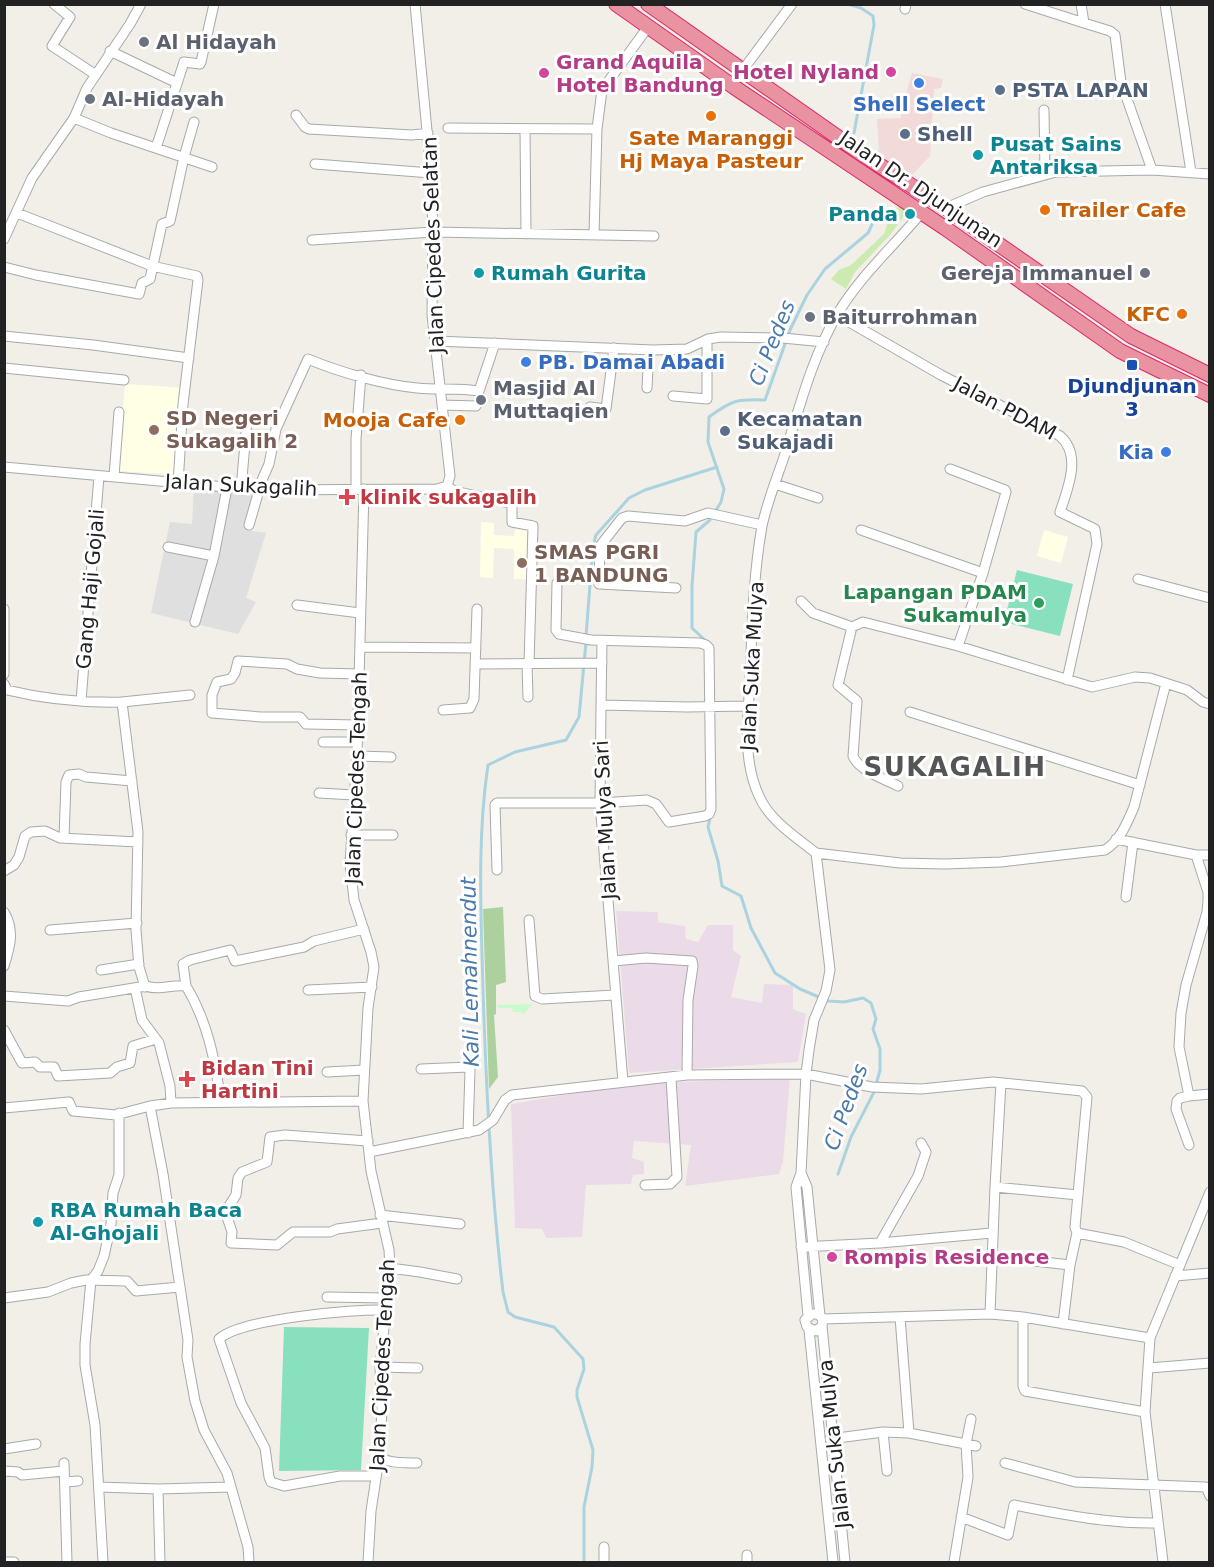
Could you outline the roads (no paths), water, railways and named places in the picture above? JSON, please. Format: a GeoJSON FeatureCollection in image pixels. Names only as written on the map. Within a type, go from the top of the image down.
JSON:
{"type":"FeatureCollection","features":[{"type":"Feature","properties":{"kind":"highway","name":"Jalan Dr. Djunjunan"},"geometry":{"type":"LineString","coordinates":[[616,4],[922,212],[1120,351],[1209,395]]}},
{"type":"Feature","properties":{"kind":"highway","name":"Jalan Dr. Djunjunan"},"geometry":{"type":"LineString","coordinates":[[648,4],[859,153],[946,208],[1131,336],[1209,375]]}},
{"type":"Feature","properties":{"kind":"street"},"geometry":{"type":"LineString","coordinates":[[54,4],[70,17],[52,46],[96,75]]}},
{"type":"Feature","properties":{"kind":"street"},"geometry":{"type":"LineString","coordinates":[[6,232],[33,178],[74,117],[87,88],[141,4]]}},
{"type":"Feature","properties":{"kind":"street"},"geometry":{"type":"LineString","coordinates":[[156,148],[184,62],[200,64],[201,62],[214,4]]}},
{"type":"Feature","properties":{"kind":"street","name":"Jalan Cipedes Selatan"},"geometry":{"type":"LineString","coordinates":[[415,4],[429,134],[433,232],[431,297],[450,476],[447,486]]}},
{"type":"Feature","properties":{"kind":"street"},"geometry":{"type":"LineString","coordinates":[[742,70],[792,4]]}},
{"type":"Feature","properties":{"kind":"street"},"geometry":{"type":"LineString","coordinates":[[1025,4],[1110,31],[1114,35],[1121,82],[1152,170]]}},
{"type":"Feature","properties":{"kind":"street"},"geometry":{"type":"LineString","coordinates":[[1081,4],[1084,23]]}},
{"type":"Feature","properties":{"kind":"street"},"geometry":{"type":"LineString","coordinates":[[1165,4],[1191,172]]}},
{"type":"Feature","properties":{"kind":"street"},"geometry":{"type":"LineString","coordinates":[[594,234],[597,129],[602,90],[648,27]]}},
{"type":"Feature","properties":{"kind":"street"},"geometry":{"type":"LineString","coordinates":[[110,51],[177,83]]}},
{"type":"Feature","properties":{"kind":"street"},"geometry":{"type":"LineString","coordinates":[[1044,110],[1045,174]]}},
{"type":"Feature","properties":{"kind":"street"},"geometry":{"type":"LineString","coordinates":[[296,115],[309,129],[429,134]]}},
{"type":"Feature","properties":{"kind":"street"},"geometry":{"type":"LineString","coordinates":[[74,117],[212,167]]}},
{"type":"Feature","properties":{"kind":"street"},"geometry":{"type":"LineString","coordinates":[[4,267],[137,294],[140,292],[142,283],[150,279],[162,224],[170,221],[194,122]]}},
{"type":"Feature","properties":{"kind":"street"},"geometry":{"type":"LineString","coordinates":[[448,128],[597,129]]}},
{"type":"Feature","properties":{"kind":"street"},"geometry":{"type":"LineString","coordinates":[[525,129],[526,234]]}},
{"type":"Feature","properties":{"kind":"street"},"geometry":{"type":"LineString","coordinates":[[315,164],[431,173]]}},
{"type":"Feature","properties":{"kind":"street"},"geometry":{"type":"LineString","coordinates":[[946,208],[983,192],[1056,172],[1152,170],[1209,174]]}},
{"type":"Feature","properties":{"kind":"street","name":"Jalan Suka Mulya"},"geometry":{"type":"LineString","coordinates":[[808,1316],[796,1187],[801,1173],[806,1074],[812,1030],[826,991],[830,970],[816,853],[773,817],[760,799],[749,769],[747,758],[748,706],[754,598],[762,525],[802,396],[824,342],[837,315],[873,264],[922,212]]}},
{"type":"Feature","properties":{"kind":"street"},"geometry":{"type":"LineString","coordinates":[[17,213],[152,266],[197,276],[183,404],[178,484]]}},
{"type":"Feature","properties":{"kind":"street"},"geometry":{"type":"LineString","coordinates":[[312,240],[433,232],[654,236]]}},
{"type":"Feature","properties":{"kind":"street","name":"Jalan PDAM"},"geometry":{"type":"LineString","coordinates":[[837,315],[941,375],[1060,436],[1067,442],[1073,459],[1060,512],[1095,529],[1097,544],[1067,680]]}},
{"type":"Feature","properties":{"kind":"street"},"geometry":{"type":"LineString","coordinates":[[4,336],[189,358]]}},
{"type":"Feature","properties":{"kind":"street"},"geometry":{"type":"LineString","coordinates":[[436,341],[649,350],[687,349],[707,340],[721,338],[787,338],[824,342]]}},
{"type":"Feature","properties":{"kind":"street"},"geometry":{"type":"LineString","coordinates":[[672,396],[707,399],[707,340]]}},
{"type":"Feature","properties":{"kind":"street"},"geometry":{"type":"LineString","coordinates":[[249,525],[269,464],[276,429],[308,359],[330,368],[393,384],[417,388],[479,390],[495,343]]}},
{"type":"Feature","properties":{"kind":"street"},"geometry":{"type":"LineString","coordinates":[[590,407],[606,409],[614,348]]}},
{"type":"Feature","properties":{"kind":"street"},"geometry":{"type":"LineString","coordinates":[[647,388],[649,350]]}},
{"type":"Feature","properties":{"kind":"street"},"geometry":{"type":"LineString","coordinates":[[4,368],[124,380]]}},
{"type":"Feature","properties":{"kind":"street","name":"Jalan Cipedes Tengah"},"geometry":{"type":"LineString","coordinates":[[362,375],[356,439],[360,489],[360,674],[351,835],[351,885],[372,952],[374,967],[368,1008],[363,1101],[369,1152],[389,1250],[390,1268],[380,1367],[382,1410],[379,1458],[371,1511],[368,1563]]}},
{"type":"Feature","properties":{"kind":"street"},"geometry":{"type":"LineString","coordinates":[[442,405],[476,406]]}},
{"type":"Feature","properties":{"kind":"street"},"geometry":{"type":"LineString","coordinates":[[114,476],[119,412]]}},
{"type":"Feature","properties":{"kind":"street"},"geometry":{"type":"LineString","coordinates":[[241,489],[247,421]]}},
{"type":"Feature","properties":{"kind":"street","name":"Jalan Sukagalih"},"geometry":{"type":"LineString","coordinates":[[4,467],[259,490],[437,489],[447,486],[454,491],[509,503],[512,505],[512,522],[533,526],[528,664]]}},
{"type":"Feature","properties":{"kind":"street"},"geometry":{"type":"LineString","coordinates":[[950,469],[1006,492],[983,573],[958,646]]}},
{"type":"Feature","properties":{"kind":"street","name":"Gang Haji Gojali"},"geometry":{"type":"LineString","coordinates":[[81,701],[99,476]]}},
{"type":"Feature","properties":{"kind":"street"},"geometry":{"type":"LineString","coordinates":[[775,484],[818,498]]}},
{"type":"Feature","properties":{"kind":"street"},"geometry":{"type":"LineString","coordinates":[[195,622],[214,556],[227,488]]}},
{"type":"Feature","properties":{"kind":"street"},"geometry":{"type":"LineString","coordinates":[[676,588],[599,585],[600,546],[624,517],[685,521],[708,513],[762,525]]}},
{"type":"Feature","properties":{"kind":"street"},"geometry":{"type":"LineString","coordinates":[[861,530],[983,573]]}},
{"type":"Feature","properties":{"kind":"street"},"geometry":{"type":"LineString","coordinates":[[168,547],[214,556]]}},
{"type":"Feature","properties":{"kind":"street"},"geometry":{"type":"LineString","coordinates":[[1138,579],[1209,598]]}},
{"type":"Feature","properties":{"kind":"street"},"geometry":{"type":"LineString","coordinates":[[497,870],[496,803],[600,803],[647,800],[656,804],[669,822],[709,814],[711,809],[709,654],[706,645],[602,641],[559,634],[556,630],[557,583]]}},
{"type":"Feature","properties":{"kind":"street"},"geometry":{"type":"LineString","coordinates":[[801,601],[813,613],[852,627],[863,622],[958,646],[1067,680],[1098,687],[1136,677],[1150,678],[1187,690],[1209,704]]}},
{"type":"Feature","properties":{"kind":"street"},"geometry":{"type":"LineString","coordinates":[[297,606],[360,613]]}},
{"type":"Feature","properties":{"kind":"street"},"geometry":{"type":"LineString","coordinates":[[4,609],[4,674]]}},
{"type":"Feature","properties":{"kind":"street"},"geometry":{"type":"LineString","coordinates":[[443,710],[470,708],[474,699],[477,609]]}},
{"type":"Feature","properties":{"kind":"street"},"geometry":{"type":"LineString","coordinates":[[852,627],[838,685],[857,701],[852,749],[854,760],[898,786]]}},
{"type":"Feature","properties":{"kind":"street","name":"Jalan Mulya Sari"},"geometry":{"type":"LineString","coordinates":[[602,641],[600,803],[623,1082]]}},
{"type":"Feature","properties":{"kind":"street"},"geometry":{"type":"LineString","coordinates":[[360,647],[476,648]]}},
{"type":"Feature","properties":{"kind":"street"},"geometry":{"type":"LineString","coordinates":[[358,724],[306,724],[300,717],[212,713],[212,695],[217,682],[231,679],[238,661],[288,664],[297,669],[321,673],[360,674]]}},
{"type":"Feature","properties":{"kind":"street"},"geometry":{"type":"LineString","coordinates":[[475,664],[602,663]]}},
{"type":"Feature","properties":{"kind":"street"},"geometry":{"type":"LineString","coordinates":[[528,664],[528,697]]}},
{"type":"Feature","properties":{"kind":"street"},"geometry":{"type":"LineString","coordinates":[[816,853],[900,863],[1001,862],[1105,850],[1127,824],[1140,785],[1166,683]]}},
{"type":"Feature","properties":{"kind":"street"},"geometry":{"type":"LineString","coordinates":[[4,684],[7,690],[15,692],[81,701],[122,702],[190,695]]}},
{"type":"Feature","properties":{"kind":"street"},"geometry":{"type":"LineString","coordinates":[[122,702],[138,842],[136,923],[139,964],[145,987]]}},
{"type":"Feature","properties":{"kind":"street"},"geometry":{"type":"LineString","coordinates":[[601,705],[748,706]]}},
{"type":"Feature","properties":{"kind":"street"},"geometry":{"type":"LineString","coordinates":[[909,712],[1140,785]]}},
{"type":"Feature","properties":{"kind":"street"},"geometry":{"type":"LineString","coordinates":[[323,742],[357,742]]}},
{"type":"Feature","properties":{"kind":"street"},"geometry":{"type":"LineString","coordinates":[[357,756],[391,757]]}},
{"type":"Feature","properties":{"kind":"street"},"geometry":{"type":"LineString","coordinates":[[64,838],[66,782],[69,775],[79,774],[86,777],[132,781]]}},
{"type":"Feature","properties":{"kind":"street"},"geometry":{"type":"LineString","coordinates":[[319,793],[354,795]]}},
{"type":"Feature","properties":{"kind":"street"},"geometry":{"type":"LineString","coordinates":[[4,871],[14,865],[26,836],[31,832],[45,831],[64,838],[138,842]]}},
{"type":"Feature","properties":{"kind":"street"},"geometry":{"type":"LineString","coordinates":[[351,835],[393,835]]}},
{"type":"Feature","properties":{"kind":"street"},"geometry":{"type":"LineString","coordinates":[[1116,839],[1196,855],[1209,855]]}},
{"type":"Feature","properties":{"kind":"street"},"geometry":{"type":"LineString","coordinates":[[1126,897],[1133,842]]}},
{"type":"Feature","properties":{"kind":"street"},"geometry":{"type":"LineString","coordinates":[[1189,1096],[1179,1047],[1181,1013],[1208,901],[1208,892],[1196,855]]}},
{"type":"Feature","properties":{"kind":"street"},"geometry":{"type":"LineString","coordinates":[[4,912],[9,921],[8,936],[11,946],[4,966]]}},
{"type":"Feature","properties":{"kind":"street"},"geometry":{"type":"LineString","coordinates":[[529,920],[535,996],[542,999],[615,995]]}},
{"type":"Feature","properties":{"kind":"street"},"geometry":{"type":"LineString","coordinates":[[50,930],[136,923]]}},
{"type":"Feature","properties":{"kind":"street"},"geometry":{"type":"LineString","coordinates":[[221,1102],[216,1063],[209,1036],[186,986],[183,964],[190,960],[230,950],[235,961],[306,946],[314,941],[364,929]]}},
{"type":"Feature","properties":{"kind":"street"},"geometry":{"type":"LineString","coordinates":[[613,961],[646,958],[692,961],[688,1000],[687,1075]]}},
{"type":"Feature","properties":{"kind":"street"},"geometry":{"type":"LineString","coordinates":[[101,970],[139,964]]}},
{"type":"Feature","properties":{"kind":"street"},"geometry":{"type":"LineString","coordinates":[[4,996],[68,1001],[79,997],[135,988],[156,989],[171,985],[186,986]]}},
{"type":"Feature","properties":{"kind":"street"},"geometry":{"type":"LineString","coordinates":[[308,990],[372,987]]}},
{"type":"Feature","properties":{"kind":"street"},"geometry":{"type":"LineString","coordinates":[[135,988],[142,1020],[156,1039],[168,1078],[171,1102]]}},
{"type":"Feature","properties":{"kind":"street"},"geometry":{"type":"LineString","coordinates":[[4,1030],[22,1063],[35,1062],[40,1067],[54,1067],[60,1077],[110,1073],[117,1067],[130,1063],[134,1044],[156,1039]]}},
{"type":"Feature","properties":{"kind":"street"},"geometry":{"type":"LineString","coordinates":[[421,1069],[469,1067],[468,1132]]}},
{"type":"Feature","properties":{"kind":"street"},"geometry":{"type":"LineString","coordinates":[[327,1072],[364,1070]]}},
{"type":"Feature","properties":{"kind":"street"},"geometry":{"type":"LineString","coordinates":[[369,1152],[479,1130],[493,1120],[505,1100],[512,1095],[687,1075],[806,1074],[876,1087],[921,1089],[975,1083],[1001,1083],[1085,1093],[1087,1097],[1077,1233],[1070,1264],[1063,1324]]}},
{"type":"Feature","properties":{"kind":"street"},"geometry":{"type":"LineString","coordinates":[[645,1185],[670,1184],[677,1177],[671,1078]]}},
{"type":"Feature","properties":{"kind":"street"},"geometry":{"type":"LineString","coordinates":[[990,1314],[992,1233],[1001,1083]]}},
{"type":"Feature","properties":{"kind":"street"},"geometry":{"type":"LineString","coordinates":[[1190,1144],[1176,1109],[1177,1101],[1189,1096],[1209,1094]]}},
{"type":"Feature","properties":{"kind":"street"},"geometry":{"type":"LineString","coordinates":[[4,1108],[68,1102],[73,1111],[116,1115],[171,1102],[363,1101]]}},
{"type":"Feature","properties":{"kind":"street"},"geometry":{"type":"LineString","coordinates":[[150,1106],[163,1174],[195,1401],[204,1430],[224,1466],[248,1547],[249,1563]]}},
{"type":"Feature","properties":{"kind":"street"},"geometry":{"type":"LineString","coordinates":[[103,1563],[96,1425],[85,1365],[85,1344],[92,1280],[104,1256],[111,1224],[113,1193],[118,1180],[119,1113]]}},
{"type":"Feature","properties":{"kind":"street"},"geometry":{"type":"LineString","coordinates":[[368,1141],[285,1135],[270,1137],[267,1162],[242,1172],[238,1178],[236,1195],[229,1206],[227,1217],[231,1243],[277,1245],[291,1233],[330,1232],[381,1219],[460,1224]]}},
{"type":"Feature","properties":{"kind":"street"},"geometry":{"type":"LineString","coordinates":[[880,1243],[918,1176],[926,1152],[921,1143]]}},
{"type":"Feature","properties":{"kind":"street","name":"Jalan Suka Mulya"},"geometry":{"type":"LineString","coordinates":[[801,1173],[807,1186],[845,1563]]}},
{"type":"Feature","properties":{"kind":"street"},"geometry":{"type":"LineString","coordinates":[[995,1187],[1078,1195]]}},
{"type":"Feature","properties":{"kind":"street"},"geometry":{"type":"LineString","coordinates":[[1162,1563],[1145,1412],[1150,1338],[1209,1192]]}},
{"type":"Feature","properties":{"kind":"street"},"geometry":{"type":"LineString","coordinates":[[801,1247],[992,1233]]}},
{"type":"Feature","properties":{"kind":"street"},"geometry":{"type":"LineString","coordinates":[[1077,1233],[1124,1242],[1180,1265]]}},
{"type":"Feature","properties":{"kind":"street"},"geometry":{"type":"LineString","coordinates":[[991,1256],[1070,1264]]}},
{"type":"Feature","properties":{"kind":"street"},"geometry":{"type":"LineString","coordinates":[[390,1268],[457,1279]]}},
{"type":"Feature","properties":{"kind":"street"},"geometry":{"type":"LineString","coordinates":[[1175,1276],[1209,1274]]}},
{"type":"Feature","properties":{"kind":"street"},"geometry":{"type":"LineString","coordinates":[[4,1298],[48,1292],[71,1283],[92,1280],[127,1281],[136,1291],[180,1287]]}},
{"type":"Feature","properties":{"kind":"street"},"geometry":{"type":"LineString","coordinates":[[327,1297],[386,1298]]}},
{"type":"Feature","properties":{"kind":"street"},"geometry":{"type":"LineString","coordinates":[[376,1476],[340,1476],[284,1486],[271,1482],[265,1448],[241,1403],[219,1339],[236,1330],[309,1315],[385,1310]]}},
{"type":"Feature","properties":{"kind":"street"},"geometry":{"type":"LineString","coordinates":[[822,1320],[816,1331],[809,1330],[805,1320],[808,1316],[816,1314],[822,1320],[990,1314],[1023,1317],[1150,1338]]}},
{"type":"Feature","properties":{"kind":"street"},"geometry":{"type":"LineString","coordinates":[[900,1317],[909,1433]]}},
{"type":"Feature","properties":{"kind":"street"},"geometry":{"type":"LineString","coordinates":[[1023,1317],[1023,1386],[1025,1391],[1145,1412]]}},
{"type":"Feature","properties":{"kind":"street","name":"Jalan Suka Mulya"},"geometry":{"type":"LineString","coordinates":[[809,1330],[833,1563]]}},
{"type":"Feature","properties":{"kind":"street"},"geometry":{"type":"LineString","coordinates":[[1149,1368],[1209,1363]]}},
{"type":"Feature","properties":{"kind":"street"},"geometry":{"type":"LineString","coordinates":[[380,1367],[418,1368]]}},
{"type":"Feature","properties":{"kind":"street"},"geometry":{"type":"LineString","coordinates":[[954,1563],[968,1478],[971,1419]]}},
{"type":"Feature","properties":{"kind":"street"},"geometry":{"type":"LineString","coordinates":[[883,1432],[887,1471]]}},
{"type":"Feature","properties":{"kind":"street"},"geometry":{"type":"LineString","coordinates":[[822,1440],[883,1432],[909,1433],[971,1445]]}},
{"type":"Feature","properties":{"kind":"street"},"geometry":{"type":"LineString","coordinates":[[4,1449],[36,1444]]}},
{"type":"Feature","properties":{"kind":"street"},"geometry":{"type":"LineString","coordinates":[[379,1458],[390,1463],[417,1463]]}},
{"type":"Feature","properties":{"kind":"street"},"geometry":{"type":"LineString","coordinates":[[1005,1463],[1075,1482],[1206,1487],[1209,1496]]}},
{"type":"Feature","properties":{"kind":"street"},"geometry":{"type":"LineString","coordinates":[[4,1472],[18,1472],[22,1475],[64,1467],[67,1563]]}},
{"type":"Feature","properties":{"kind":"street"},"geometry":{"type":"LineString","coordinates":[[65,1482],[78,1481]]}},
{"type":"Feature","properties":{"kind":"street"},"geometry":{"type":"LineString","coordinates":[[99,1486],[158,1489],[231,1487]]}},
{"type":"Feature","properties":{"kind":"street"},"geometry":{"type":"LineString","coordinates":[[158,1489],[160,1563]]}},
{"type":"Feature","properties":{"kind":"street"},"geometry":{"type":"LineString","coordinates":[[961,1517],[1008,1535],[1014,1505],[1093,1519],[1158,1523]]}},
{"type":"Feature","properties":{"kind":"street"},"geometry":{"type":"LineString","coordinates":[[604,1547],[604,1563]]}},
{"type":"Feature","properties":{"kind":"street"},"geometry":{"type":"LineString","coordinates":[[4,1562],[14,1563]]}},
{"type":"Feature","properties":{"kind":"waterway","name":"Ci Pedes"},"geometry":{"type":"LineString","coordinates":[[848,4],[861,8],[873,16],[874,25],[854,133]]}},
{"type":"Feature","properties":{"kind":"waterway","name":"Ci Pedes"},"geometry":{"type":"LineString","coordinates":[[707,642],[692,628],[696,532],[710,520],[721,502],[724,489],[708,442],[709,417],[735,402],[765,400],[790,330],[807,295],[825,269],[868,233],[877,214]]}},
{"type":"Feature","properties":{"kind":"waterway","name":"Kali Lemahnendut"},"geometry":{"type":"LineString","coordinates":[[586,636],[593,546],[596,535],[629,498],[645,490],[717,467]]}},
{"type":"Feature","properties":{"kind":"waterway","name":"Kali Lemahnendut"},"geometry":{"type":"LineString","coordinates":[[584,1562],[584,1507],[593,1450],[577,1397],[584,1369],[583,1359],[554,1327],[515,1317],[508,1312],[503,1292],[487,1102],[481,876],[482,820],[488,765],[515,752],[566,740],[579,717],[586,642]]}},
{"type":"Feature","properties":{"kind":"waterway","name":"Ci Pedes"},"geometry":{"type":"LineString","coordinates":[[711,814],[708,827],[718,861],[722,886],[741,896],[751,928],[775,973],[800,989],[828,1001],[844,1002],[863,998],[871,1003],[876,1019],[873,1029],[880,1049],[880,1070],[874,1092],[851,1137],[838,1174]]}},
{"type":"Feature","properties":{"kind":"place","name":"Al Hidayah"},"geometry":{"type":"Point","coordinates":[144,42]}},
{"type":"Feature","properties":{"kind":"place","name":"Hotel Nyland"},"geometry":{"type":"Point","coordinates":[891,72]}},
{"type":"Feature","properties":{"kind":"place","name":"Grand Aquila Hotel Bandung"},"geometry":{"type":"Point","coordinates":[544,73]}},
{"type":"Feature","properties":{"kind":"place","name":"Shell Select"},"geometry":{"type":"Point","coordinates":[919,83]}},
{"type":"Feature","properties":{"kind":"place","name":"PSTA LAPAN"},"geometry":{"type":"Point","coordinates":[1000,90]}},
{"type":"Feature","properties":{"kind":"place","name":"Al-Hidayah"},"geometry":{"type":"Point","coordinates":[90,99]}},
{"type":"Feature","properties":{"kind":"place","name":"Sate Maranggi Hj Maya Pasteur"},"geometry":{"type":"Point","coordinates":[711,116]}},
{"type":"Feature","properties":{"kind":"place","name":"Shell"},"geometry":{"type":"Point","coordinates":[905,134]}},
{"type":"Feature","properties":{"kind":"place","name":"Pusat Sains Antariksa"},"geometry":{"type":"Point","coordinates":[978,155]}},
{"type":"Feature","properties":{"kind":"place","name":"Trailer Cafe"},"geometry":{"type":"Point","coordinates":[1045,210]}},
{"type":"Feature","properties":{"kind":"place","name":"Panda"},"geometry":{"type":"Point","coordinates":[910,214]}},
{"type":"Feature","properties":{"kind":"place","name":"Rumah Gurita"},"geometry":{"type":"Point","coordinates":[479,273]}},
{"type":"Feature","properties":{"kind":"place","name":"Gereja Immanuel"},"geometry":{"type":"Point","coordinates":[1145,273]}},
{"type":"Feature","properties":{"kind":"place","name":"KFC"},"geometry":{"type":"Point","coordinates":[1182,314]}},
{"type":"Feature","properties":{"kind":"place","name":"Baiturrohman"},"geometry":{"type":"Point","coordinates":[810,317]}},
{"type":"Feature","properties":{"kind":"place","name":"PB. Damai Abadi"},"geometry":{"type":"Point","coordinates":[526,362]}},
{"type":"Feature","properties":{"kind":"place","name":"Djundjunan 3"},"geometry":{"type":"Point","coordinates":[1132,365]}},
{"type":"Feature","properties":{"kind":"place","name":"Masjid Al Muttaqien"},"geometry":{"type":"Point","coordinates":[481,400]}},
{"type":"Feature","properties":{"kind":"place","name":"Mooja Cafe"},"geometry":{"type":"Point","coordinates":[460,420]}},
{"type":"Feature","properties":{"kind":"place","name":"SD Negeri Sukagalih 2"},"geometry":{"type":"Point","coordinates":[154,430]}},
{"type":"Feature","properties":{"kind":"place","name":"Kecamatan Sukajadi"},"geometry":{"type":"Point","coordinates":[725,431]}},
{"type":"Feature","properties":{"kind":"place","name":"Kia"},"geometry":{"type":"Point","coordinates":[1166,452]}},
{"type":"Feature","properties":{"kind":"place","name":"klinik sukagalih"},"geometry":{"type":"Point","coordinates":[347,497]}},
{"type":"Feature","properties":{"kind":"place","name":"SMAS PGRI 1 BANDUNG"},"geometry":{"type":"Point","coordinates":[522,563]}},
{"type":"Feature","properties":{"kind":"place","name":"Lapangan PDAM Sukamulya"},"geometry":{"type":"Point","coordinates":[1039,603]}},
{"type":"Feature","properties":{"kind":"place","name":"Bidan Tini Hartini"},"geometry":{"type":"Point","coordinates":[187,1079]}},
{"type":"Feature","properties":{"kind":"place","name":"RBA Rumah Baca Al-Ghojali"},"geometry":{"type":"Point","coordinates":[38,1222]}},
{"type":"Feature","properties":{"kind":"place","name":"Rompis Residence"},"geometry":{"type":"Point","coordinates":[832,1257]}},
{"type":"Feature","properties":{"kind":"district","name":"SUKAGALIH"},"geometry":{"type":"Point","coordinates":[955,767]}}]}
